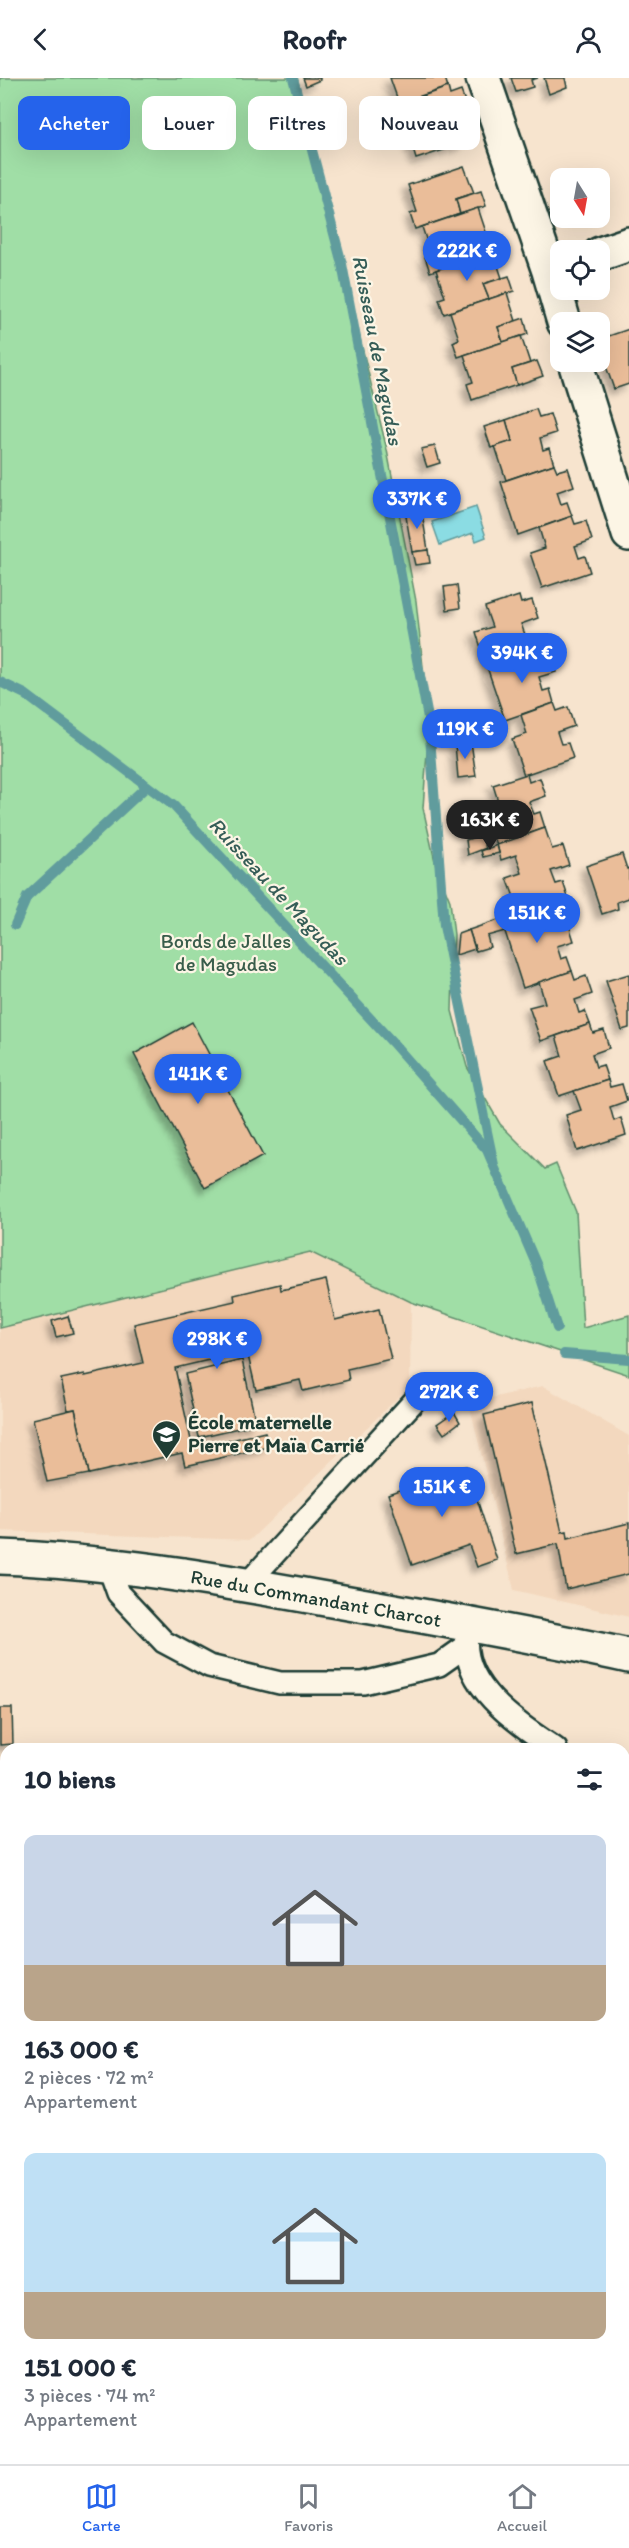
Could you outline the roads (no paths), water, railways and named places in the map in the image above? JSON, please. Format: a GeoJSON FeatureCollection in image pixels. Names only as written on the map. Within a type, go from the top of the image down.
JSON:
{"type":"FeatureCollection","features":[{"type":"Feature","properties":{"kind":"street"},"geometry":{"type":"LineString","coordinates":[[483,78],[550,256]]}},
{"type":"Feature","properties":{"kind":"street"},"geometry":{"type":"LineString","coordinates":[[610,251],[629,244]]}},
{"type":"Feature","properties":{"kind":"street"},"geometry":{"type":"LineString","coordinates":[[578,372],[629,534]]}},
{"type":"Feature","properties":{"kind":"street","name":"Rue du Commandant Charcot"},"geometry":{"type":"LineString","coordinates":[[0,1557],[59,1559],[246,1585],[467,1635],[629,1656]]}},
{"type":"Feature","properties":{"kind":"lane"},"geometry":{"type":"LineString","coordinates":[[246,1585],[417,1398]]}},
{"type":"Feature","properties":{"kind":"lane"},"geometry":{"type":"LineString","coordinates":[[108,1565],[118,1593],[164,1642],[209,1665],[280,1683],[363,1683],[439,1665],[467,1635]]}},
{"type":"Feature","properties":{"kind":"lane"},"geometry":{"type":"LineString","coordinates":[[467,1635],[474,1674],[503,1712],[547,1743]]}},
{"type":"Feature","properties":{"kind":"water"},"geometry":{"type":"Polygon","coordinates":[[[476,507],[486,537],[476,541],[473,533],[440,545],[432,522],[476,507]]]}},
{"type":"Feature","properties":{"kind":"waterway","name":"Ruisseau de Magudas"},"geometry":{"type":"LineString","coordinates":[[293,78],[342,264],[429,723],[444,926],[494,1165]]}},
{"type":"Feature","properties":{"kind":"waterway","name":"Ruisseau de Magudas"},"geometry":{"type":"LineString","coordinates":[[0,682],[25,694],[174,806],[392,1042],[487,1150],[537,1266],[557,1328]]}},
{"type":"Feature","properties":{"kind":"waterway"},"geometry":{"type":"LineString","coordinates":[[15,925],[27,897],[147,786]]}},
{"type":"Feature","properties":{"kind":"waterway","name":"Ruisseau de Magudas"},"geometry":{"type":"LineString","coordinates":[[564,1354],[629,1359]]}},
{"type":"Feature","properties":{"kind":"place","name":"École maternelle Pierre et Maïa Carrié"},"geometry":{"type":"Point","coordinates":[167,1460]}},
{"type":"Feature","properties":{"kind":"park label","name":"Bords de Jalles de Magudas"},"geometry":{"type":"Point","coordinates":[226,952]}}]}
